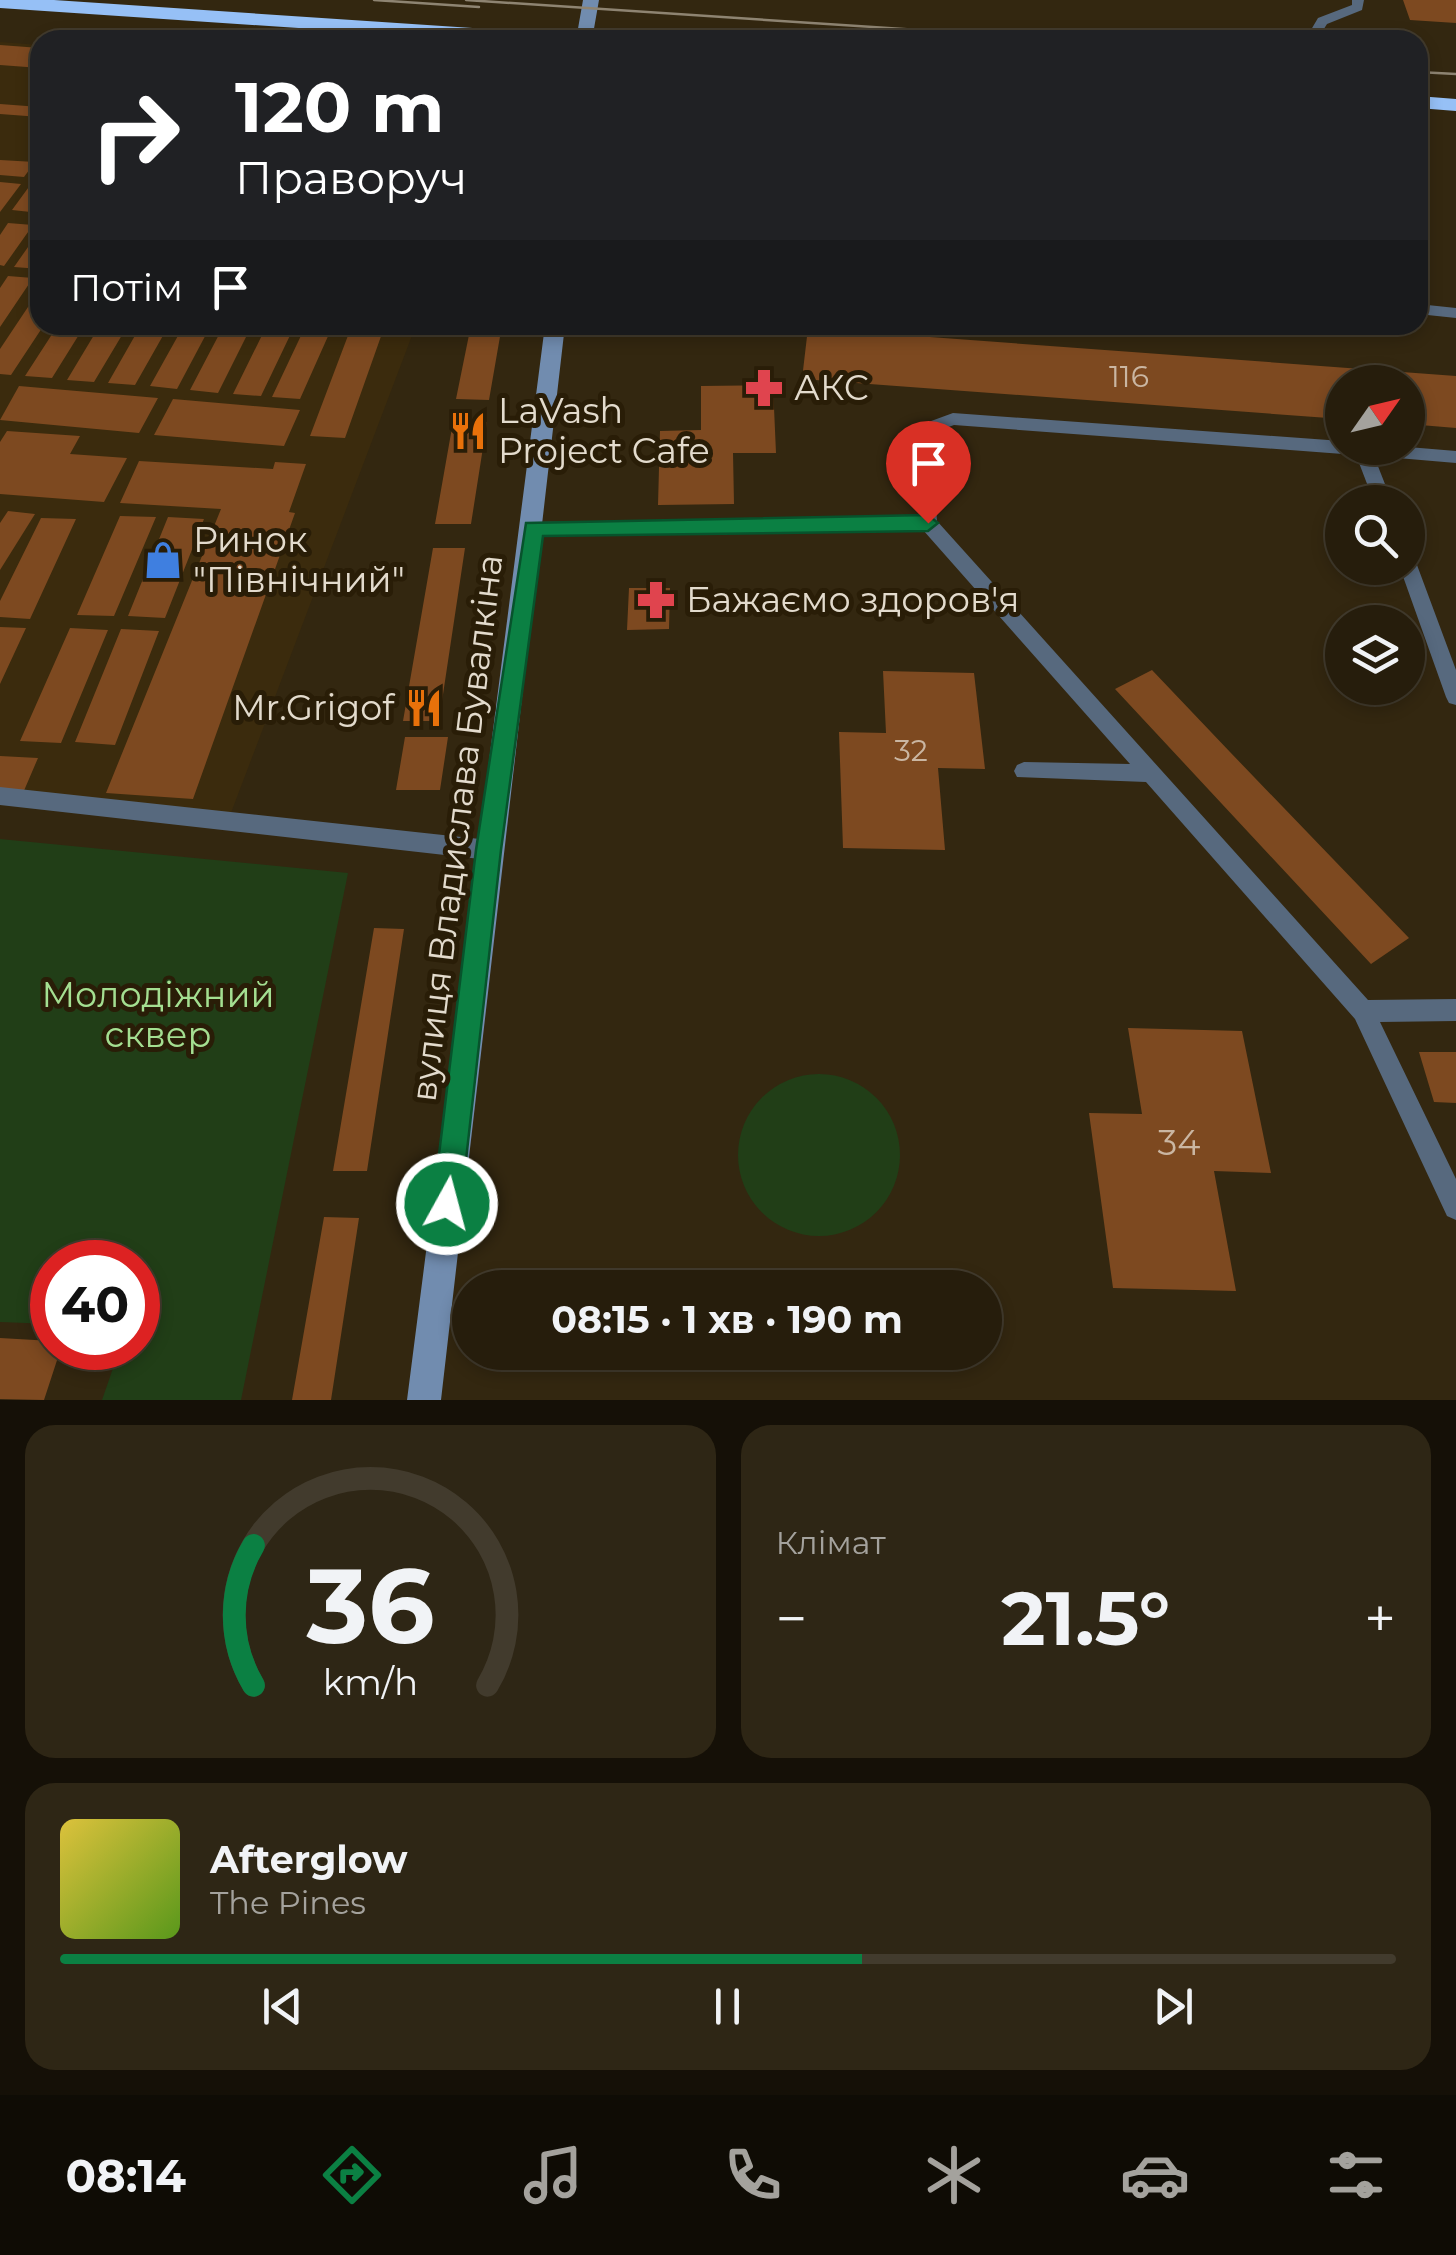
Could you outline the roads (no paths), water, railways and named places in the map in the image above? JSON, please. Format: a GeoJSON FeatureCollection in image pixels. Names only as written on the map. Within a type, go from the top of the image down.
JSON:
{"type":"FeatureCollection","features":[{"type":"Feature","properties":{"kind":"highway"},"geometry":{"type":"LineString","coordinates":[[0,2],[414,30]]}},
{"type":"Feature","properties":{"kind":"highway"},"geometry":{"type":"LineString","coordinates":[[1428,103],[1456,104]]}},
{"type":"Feature","properties":{"kind":"street"},"geometry":{"type":"LineString","coordinates":[[586,30],[590,0]]}},
{"type":"Feature","properties":{"kind":"street","name":"вулиця Владислава Бувалкіна"},"geometry":{"type":"LineString","coordinates":[[424,1400],[488,850],[534,529],[554,335]]}},
{"type":"Feature","properties":{"kind":"lane"},"geometry":{"type":"LineString","coordinates":[[1317,30],[1322,21],[1358,7],[1358,0]]}},
{"type":"Feature","properties":{"kind":"lane"},"geometry":{"type":"LineString","coordinates":[[1428,311],[1456,313]]}},
{"type":"Feature","properties":{"kind":"lane"},"geometry":{"type":"LineString","coordinates":[[1325,446],[953,419],[930,428],[923,439],[928,523],[1363,1011],[1456,1207]]}},
{"type":"Feature","properties":{"kind":"lane"},"geometry":{"type":"LineString","coordinates":[[1425,454],[1456,457]]}},
{"type":"Feature","properties":{"kind":"lane"},"geometry":{"type":"LineString","coordinates":[[534,529],[928,523]]}},
{"type":"Feature","properties":{"kind":"lane"},"geometry":{"type":"LineString","coordinates":[[1415,585],[1456,697]]}},
{"type":"Feature","properties":{"kind":"lane"},"geometry":{"type":"LineString","coordinates":[[1024,771],[1151,773]]}},
{"type":"Feature","properties":{"kind":"lane"},"geometry":{"type":"LineString","coordinates":[[0,796],[488,850]]}},
{"type":"Feature","properties":{"kind":"lane"},"geometry":{"type":"LineString","coordinates":[[1363,1011],[1456,1010]]}},
{"type":"Feature","properties":{"kind":"tram line"},"geometry":{"type":"LineString","coordinates":[[374,0],[479,7]]}},
{"type":"Feature","properties":{"kind":"tram line"},"geometry":{"type":"LineString","coordinates":[[466,0],[918,30]]}},
{"type":"Feature","properties":{"kind":"tram line"},"geometry":{"type":"LineString","coordinates":[[1428,73],[1456,74]]}},
{"type":"Feature","properties":{"kind":"place","name":"АКС"},"geometry":{"type":"Point","coordinates":[764,388]}},
{"type":"Feature","properties":{"kind":"place","name":"LaVash Project Cafe"},"geometry":{"type":"Point","coordinates":[468,431]}},
{"type":"Feature","properties":{"kind":"place","name":"Ринок \"Північний\""},"geometry":{"type":"Point","coordinates":[163,560]}},
{"type":"Feature","properties":{"kind":"place","name":"Бажаємо здоров'я"},"geometry":{"type":"Point","coordinates":[656,600]}},
{"type":"Feature","properties":{"kind":"place","name":"Mr.Grigof"},"geometry":{"type":"Point","coordinates":[424,708]}},
{"type":"Feature","properties":{"kind":"park label","name":"Молодіжний сквер"},"geometry":{"type":"Point","coordinates":[158,1015]}}]}
